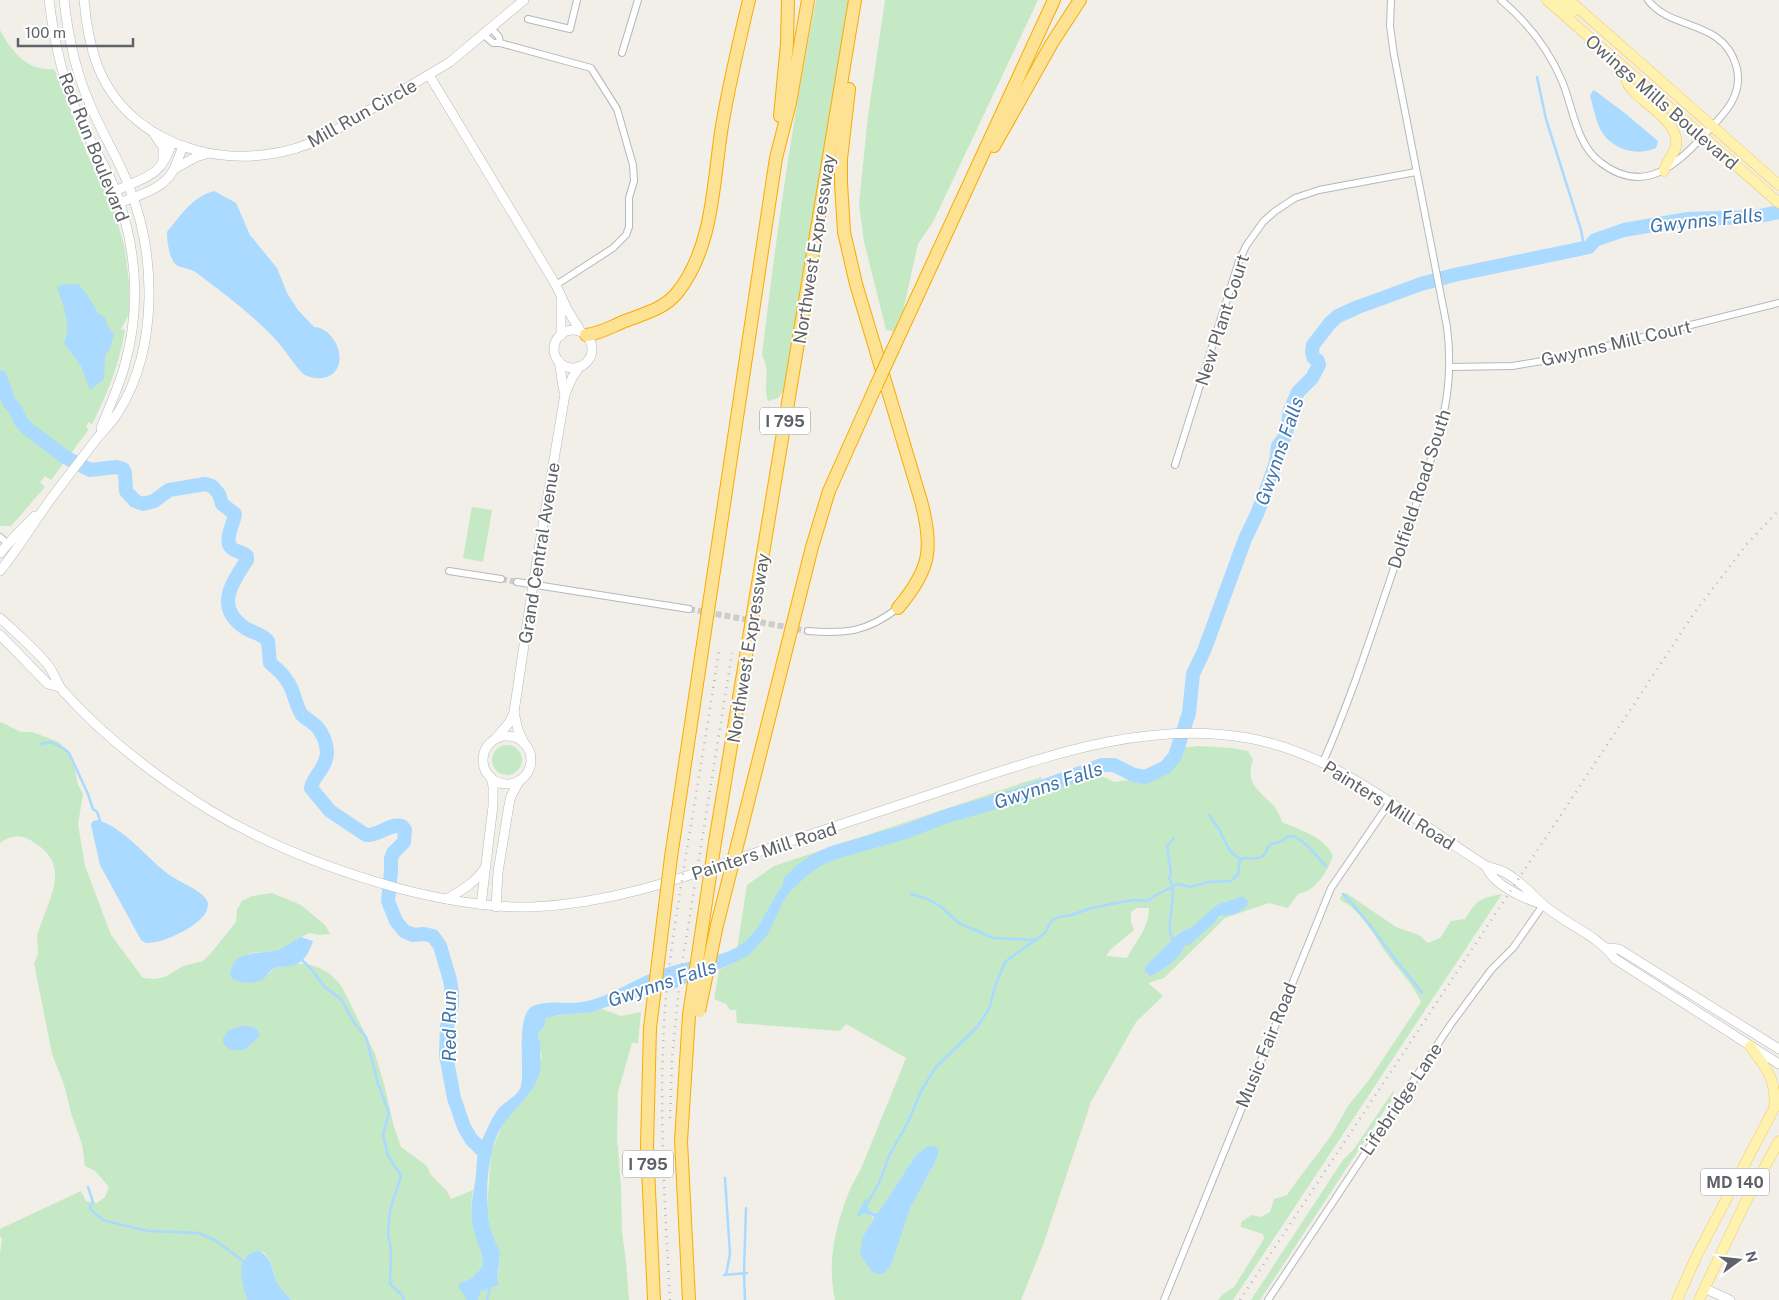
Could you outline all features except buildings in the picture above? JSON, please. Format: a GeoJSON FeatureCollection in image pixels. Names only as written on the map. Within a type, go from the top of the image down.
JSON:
{"type":"FeatureCollection","features":[{"type":"Feature","properties":{"kind":"highway"},"geometry":{"type":"LineString","coordinates":[[583,333],[599,333],[624,321],[658,309],[677,294],[694,266],[707,227],[722,126],[749,0]]}},
{"type":"Feature","properties":{"kind":"highway"},"geometry":{"type":"LineString","coordinates":[[776,158],[787,44],[788,0]]}},
{"type":"Feature","properties":{"kind":"highway","name":"I 795"},"geometry":{"type":"LineString","coordinates":[[654,1300],[647,1146],[650,1028],[671,857],[776,158],[790,103],[808,0]]}},
{"type":"Feature","properties":{"kind":"highway","name":"Northwest Expressway"},"geometry":{"type":"LineString","coordinates":[[688,1300],[682,1141],[683,1098],[715,842],[855,0]]}},
{"type":"Feature","properties":{"kind":"highway"},"geometry":{"type":"LineString","coordinates":[[860,0],[841,159],[840,183],[844,232],[856,284],[928,534],[927,559],[924,568],[910,593],[898,608]]}},
{"type":"Feature","properties":{"kind":"highway"},"geometry":{"type":"LineString","coordinates":[[694,1013],[812,547],[829,491],[1054,0]]}},
{"type":"Feature","properties":{"kind":"highway"},"geometry":{"type":"LineString","coordinates":[[952,220],[1052,43],[1080,0]]}},
{"type":"Feature","properties":{"kind":"main road","name":"Red Run Boulevard"},"geometry":{"type":"LineString","coordinates":[[48,0],[59,59],[70,98],[115,191],[126,221],[134,264],[135,308],[129,350],[98,438]]}},
{"type":"Feature","properties":{"kind":"main road","name":"Red Run Boulevard"},"geometry":{"type":"LineString","coordinates":[[0,571],[23,542],[46,505],[119,411],[129,390],[141,354],[146,331],[148,264],[140,216],[129,184],[88,102],[71,44],[64,0]]}},
{"type":"Feature","properties":{"kind":"main road","name":"Mill Run Circle"},"geometry":{"type":"LineString","coordinates":[[84,0],[91,46],[101,72],[114,95],[128,112],[152,132],[172,142],[210,154],[243,156],[303,147],[331,134],[450,62],[524,0]]}},
{"type":"Feature","properties":{"kind":"main road","name":"Owings Mills Boulevard"},"geometry":{"type":"LineString","coordinates":[[1547,0],[1779,203]]}},
{"type":"Feature","properties":{"kind":"main road"},"geometry":{"type":"LineString","coordinates":[[1559,0],[1696,120],[1712,126]]}},
{"type":"Feature","properties":{"kind":"main road","name":"Owings Mills Boulevard"},"geometry":{"type":"LineString","coordinates":[[1569,0],[1778,185]]}},
{"type":"Feature","properties":{"kind":"main road"},"geometry":{"type":"LineString","coordinates":[[1623,68],[1629,86],[1668,122],[1675,133],[1676,147],[1666,163],[1664,171]]}},
{"type":"Feature","properties":{"kind":"main road","name":"Grand Central Avenue"},"geometry":{"type":"LineString","coordinates":[[429,76],[556,285],[561,297],[583,333],[590,339],[592,350],[588,361],[580,366],[572,378],[565,394],[533,584],[514,712],[508,723],[487,746],[484,753],[485,769],[491,777],[493,786],[493,806],[481,905]]}},
{"type":"Feature","properties":{"kind":"main road"},"geometry":{"type":"LineString","coordinates":[[152,132],[163,150],[164,159],[161,167]]}},
{"type":"Feature","properties":{"kind":"main road"},"geometry":{"type":"LineString","coordinates":[[115,191],[151,174],[161,167],[172,142]]}},
{"type":"Feature","properties":{"kind":"main road"},"geometry":{"type":"LineString","coordinates":[[119,203],[158,187],[166,180],[184,146]]}},
{"type":"Feature","properties":{"kind":"main road"},"geometry":{"type":"LineString","coordinates":[[174,168],[196,157],[210,154]]}},
{"type":"Feature","properties":{"kind":"main road","name":"Grand Central Avenue"},"geometry":{"type":"LineString","coordinates":[[561,297],[560,335],[554,350],[559,361],[565,394]]}},
{"type":"Feature","properties":{"kind":"main road"},"geometry":{"type":"LineString","coordinates":[[560,335],[568,331],[583,333]]}},
{"type":"Feature","properties":{"kind":"main road"},"geometry":{"type":"LineString","coordinates":[[559,361],[570,368],[580,366]]}},
{"type":"Feature","properties":{"kind":"main road","name":"Red Run Boulevard"},"geometry":{"type":"LineString","coordinates":[[0,553],[46,505]]}},
{"type":"Feature","properties":{"kind":"main road","name":"Painters Mill Road"},"geometry":{"type":"LineString","coordinates":[[0,618],[52,669],[59,687],[103,730],[133,756],[213,812],[295,853],[354,876],[447,899],[496,907],[530,907],[584,902],[648,889],[1049,755],[1116,740],[1165,734],[1200,733],[1252,738],[1299,752],[1348,774],[1486,866],[1504,872],[1532,893],[1559,918],[1607,948],[1615,959],[1646,981],[1718,1024],[1779,1064]]}},
{"type":"Feature","properties":{"kind":"main road","name":"Painters Mill Road"},"geometry":{"type":"LineString","coordinates":[[0,635],[48,684],[59,687]]}},
{"type":"Feature","properties":{"kind":"main road","name":"Grand Central Avenue"},"geometry":{"type":"LineString","coordinates":[[496,907],[498,872],[508,808],[511,796],[520,780],[527,773],[531,758],[529,750],[518,730],[514,712]]}},
{"type":"Feature","properties":{"kind":"main road"},"geometry":{"type":"LineString","coordinates":[[496,738],[509,736],[517,738],[524,743]]}},
{"type":"Feature","properties":{"kind":"main road"},"geometry":{"type":"LineString","coordinates":[[491,777],[497,782],[505,784],[520,780]]}},
{"type":"Feature","properties":{"kind":"main road"},"geometry":{"type":"LineString","coordinates":[[447,899],[466,889],[485,868]]}},
{"type":"Feature","properties":{"kind":"main road","name":"Painters Mill Road"},"geometry":{"type":"LineString","coordinates":[[1607,948],[1619,949],[1779,1049]]}},
{"type":"Feature","properties":{"kind":"main road"},"geometry":{"type":"LineString","coordinates":[[1750,1046],[1772,1078],[1776,1104]]}},
{"type":"Feature","properties":{"kind":"main road","name":"MD 140"},"geometry":{"type":"LineString","coordinates":[[1678,1300],[1697,1255],[1776,1104]]}},
{"type":"Feature","properties":{"kind":"main road","name":"MD 140"},"geometry":{"type":"LineString","coordinates":[[1699,1300],[1745,1203],[1779,1141]]}},
{"type":"Feature","properties":{"kind":"main road"},"geometry":{"type":"LineString","coordinates":[[1704,1288],[1730,1300]]}},
{"type":"Feature","properties":{"kind":"street"},"geometry":{"type":"LineString","coordinates":[[528,19],[570,29],[577,0]]}},
{"type":"Feature","properties":{"kind":"street"},"geometry":{"type":"LineString","coordinates":[[622,53],[638,0]]}},
{"type":"Feature","properties":{"kind":"street","name":"Dolfield Road South"},"geometry":{"type":"LineString","coordinates":[[1323,762],[1343,716],[1435,446],[1446,406],[1450,367],[1442,300],[1394,55],[1390,26],[1391,0]]}},
{"type":"Feature","properties":{"kind":"street"},"geometry":{"type":"LineString","coordinates":[[1501,0],[1528,27],[1553,63],[1566,92],[1583,140],[1592,155],[1605,166],[1623,174],[1647,176],[1664,171],[1681,159],[1726,111],[1736,93],[1738,76],[1729,50],[1714,35],[1656,9],[1648,0]]}},
{"type":"Feature","properties":{"kind":"street"},"geometry":{"type":"LineString","coordinates":[[491,28],[499,37],[500,43]]}},
{"type":"Feature","properties":{"kind":"street"},"geometry":{"type":"LineString","coordinates":[[483,34],[493,43],[500,43],[591,68],[616,109],[633,165],[634,180],[629,198],[629,227],[626,235],[613,248],[556,285]]}},
{"type":"Feature","properties":{"kind":"street","name":"New Plant Court"},"geometry":{"type":"LineString","coordinates":[[1175,465],[1239,261],[1246,246],[1263,222],[1285,204],[1308,193],[1416,172]]}},
{"type":"Feature","properties":{"kind":"street","name":"Gwynns Mill Court"},"geometry":{"type":"LineString","coordinates":[[1450,367],[1512,366],[1545,361],[1779,303]]}},
{"type":"Feature","properties":{"kind":"street"},"geometry":{"type":"LineString","coordinates":[[0,537],[8,544]]}},
{"type":"Feature","properties":{"kind":"street"},"geometry":{"type":"LineString","coordinates":[[449,571],[501,579]]}},
{"type":"Feature","properties":{"kind":"street"},"geometry":{"type":"LineString","coordinates":[[517,582],[689,609]]}},
{"type":"Feature","properties":{"kind":"street"},"geometry":{"type":"LineString","coordinates":[[808,631],[837,632],[864,629],[898,608]]}},
{"type":"Feature","properties":{"kind":"street","name":"Music Fair Road"},"geometry":{"type":"LineString","coordinates":[[1164,1300],[1331,888],[1390,802]]}},
{"type":"Feature","properties":{"kind":"street","name":"Lifebridge Lane"},"geometry":{"type":"LineString","coordinates":[[1268,1300],[1451,1024],[1491,970],[1517,942],[1543,905]]}},
{"type":"Feature","properties":{"kind":"green space"},"geometry":{"type":"Polygon","coordinates":[[[816,0],[851,0],[784,390],[778,398],[768,401],[766,395],[767,373],[762,355],[786,177],[816,0]]]}},
{"type":"Feature","properties":{"kind":"green space"},"geometry":{"type":"Polygon","coordinates":[[[885,0],[1038,0],[933,222],[918,244],[903,311],[893,331],[886,330],[864,242],[859,204],[868,116],[885,0]]]}},
{"type":"Feature","properties":{"kind":"green space"},"geometry":{"type":"Polygon","coordinates":[[[0,30],[9,45],[28,64],[45,69],[54,69],[87,154],[114,210],[125,249],[129,283],[129,314],[121,329],[125,330],[123,343],[108,390],[98,412],[92,424],[88,422],[86,428],[89,429],[51,480],[45,476],[40,482],[45,487],[11,526],[0,525],[0,30]]]}},
{"type":"Feature","properties":{"kind":"green space"},"geometry":{"type":"Polygon","coordinates":[[[472,507],[492,510],[483,562],[463,558],[472,507]]]}},
{"type":"Feature","properties":{"kind":"green space"},"geometry":{"type":"Polygon","coordinates":[[[1,722],[21,732],[32,732],[59,742],[73,759],[78,785],[83,794],[78,824],[85,866],[111,935],[143,978],[155,979],[165,977],[183,966],[203,961],[236,922],[237,910],[242,901],[252,896],[272,893],[301,905],[325,925],[330,934],[309,933],[274,951],[251,953],[240,958],[230,976],[243,981],[254,980],[263,977],[276,968],[286,965],[304,964],[328,973],[342,987],[375,1054],[401,1147],[427,1166],[431,1175],[446,1190],[451,1199],[473,1190],[472,1221],[482,1252],[483,1266],[472,1278],[461,1283],[467,1300],[291,1300],[277,1283],[269,1259],[264,1252],[244,1258],[242,1279],[247,1300],[0,1300],[0,1254],[2,1239],[0,1229],[81,1191],[86,1201],[97,1203],[105,1197],[109,1187],[95,1171],[85,1166],[82,1144],[64,1085],[52,1054],[34,963],[38,953],[38,933],[55,883],[52,861],[45,851],[23,837],[8,838],[0,843],[1,722]]]}},
{"type":"Feature","properties":{"kind":"green space"},"geometry":{"type":"Polygon","coordinates":[[[507,745],[513,746],[521,754],[521,766],[513,774],[507,775],[501,774],[493,766],[492,760],[493,754],[501,746],[507,745]]]}},
{"type":"Feature","properties":{"kind":"green space"},"geometry":{"type":"Polygon","coordinates":[[[1198,746],[1248,751],[1253,760],[1251,780],[1260,793],[1273,805],[1282,822],[1318,839],[1329,849],[1333,856],[1324,874],[1316,885],[1298,894],[1288,908],[1269,903],[1225,918],[1164,978],[1148,983],[1163,996],[1136,1022],[1091,1102],[1043,1245],[1021,1300],[835,1300],[832,1258],[840,1218],[849,1192],[863,1164],[906,1058],[846,1024],[840,1031],[737,1023],[736,1010],[730,1010],[726,1004],[714,999],[719,970],[735,962],[747,885],[774,866],[1042,777],[1035,795],[1046,793],[1096,774],[1115,782],[1157,776],[1166,772],[1182,748],[1198,746]],[[1243,896],[1232,900],[1178,934],[1163,950],[1157,974],[1184,945],[1218,919],[1243,896]],[[1137,908],[1131,912],[1131,923],[1134,930],[1111,949],[1106,956],[1127,958],[1147,922],[1149,908],[1137,908]],[[916,1155],[878,1213],[868,1209],[874,1220],[863,1236],[903,1228],[910,1209],[938,1156],[916,1155]]]}},
{"type":"Feature","properties":{"kind":"green space"},"geometry":{"type":"Polygon","coordinates":[[[1346,893],[1396,927],[1419,935],[1428,943],[1440,938],[1451,921],[1465,919],[1480,901],[1502,894],[1233,1300],[1218,1300],[1223,1294],[1234,1287],[1264,1239],[1263,1234],[1241,1227],[1241,1222],[1252,1215],[1261,1217],[1270,1212],[1274,1199],[1287,1195],[1331,1136],[1348,1106],[1369,1080],[1421,1002],[1418,995],[1362,918],[1340,900],[1341,896],[1346,893]]]}},
{"type":"Feature","properties":{"kind":"green space"},"geometry":{"type":"Polygon","coordinates":[[[602,1009],[621,1016],[641,1012],[638,1043],[632,1043],[618,1092],[617,1137],[622,1232],[629,1300],[478,1300],[481,1291],[497,1280],[500,1259],[490,1227],[487,1208],[491,1153],[503,1124],[528,1095],[542,1057],[538,1033],[544,1027],[546,1018],[602,1009]]]}},
{"type":"Feature","properties":{"kind":"green space"},"geometry":{"type":"Polygon","coordinates":[[[1394,1090],[1392,1099],[1260,1300],[1251,1300],[1343,1160],[1354,1149],[1394,1090]]]}},
{"type":"Feature","properties":{"kind":"water"},"geometry":{"type":"Polygon","coordinates":[[[1594,90],[1658,141],[1656,148],[1638,152],[1613,144],[1602,133],[1599,126],[1590,96],[1594,90]]]}},
{"type":"Feature","properties":{"kind":"water"},"geometry":{"type":"Polygon","coordinates":[[[214,191],[236,203],[250,235],[277,268],[287,293],[298,310],[314,327],[326,331],[336,342],[340,357],[339,364],[330,376],[313,378],[305,375],[267,330],[247,312],[194,271],[178,266],[172,260],[167,232],[193,202],[214,191]]]}},
{"type":"Feature","properties":{"kind":"water"},"geometry":{"type":"Polygon","coordinates":[[[65,284],[78,284],[98,313],[105,318],[107,325],[114,334],[110,349],[105,356],[104,379],[90,390],[81,366],[64,343],[67,322],[57,287],[65,284]]]}},
{"type":"Feature","properties":{"kind":"water"},"geometry":{"type":"Polygon","coordinates":[[[98,820],[117,829],[168,874],[202,895],[208,903],[206,913],[194,925],[169,938],[153,943],[146,943],[141,940],[100,865],[91,825],[93,821],[98,820]]]}},
{"type":"Feature","properties":{"kind":"water","name":"Gwynns Falls"},"geometry":{"type":"Polygon","coordinates":[[[799,869],[802,870],[801,877],[782,904],[768,934],[750,954],[673,989],[641,995],[592,1012],[546,1018],[544,1027],[538,1033],[538,1038],[541,1042],[540,1072],[529,1093],[499,1131],[494,1143],[488,1172],[488,1215],[500,1255],[497,1277],[499,1285],[481,1291],[478,1300],[467,1300],[458,1286],[472,1278],[483,1266],[471,1216],[478,1152],[490,1123],[500,1107],[520,1089],[522,1077],[522,1030],[527,1011],[539,1004],[551,1002],[576,1003],[604,996],[655,972],[675,965],[722,954],[739,946],[747,940],[759,925],[785,882],[799,869]]]}},
{"type":"Feature","properties":{"kind":"water"},"geometry":{"type":"Polygon","coordinates":[[[1243,896],[1248,902],[1247,906],[1235,914],[1220,916],[1189,945],[1185,945],[1175,959],[1160,971],[1150,976],[1145,971],[1145,967],[1178,934],[1193,926],[1217,905],[1243,896]]]}},
{"type":"Feature","properties":{"kind":"water"},"geometry":{"type":"Polygon","coordinates":[[[301,937],[313,941],[306,955],[298,963],[292,966],[277,967],[270,971],[263,979],[255,982],[241,982],[230,976],[232,967],[241,957],[247,954],[277,950],[301,937]]]}},
{"type":"Feature","properties":{"kind":"water"},"geometry":{"type":"Polygon","coordinates":[[[242,1026],[256,1029],[260,1036],[244,1050],[230,1050],[223,1043],[223,1038],[229,1030],[242,1026]]]}},
{"type":"Feature","properties":{"kind":"water"},"geometry":{"type":"Polygon","coordinates":[[[934,1146],[938,1149],[938,1156],[910,1209],[891,1265],[885,1273],[878,1274],[872,1272],[860,1254],[863,1236],[874,1219],[873,1216],[865,1213],[856,1217],[866,1197],[867,1206],[870,1210],[878,1213],[916,1155],[927,1147],[934,1146]]]}},
{"type":"Feature","properties":{"kind":"water"},"geometry":{"type":"Polygon","coordinates":[[[258,1251],[263,1253],[269,1260],[278,1284],[291,1300],[247,1300],[241,1271],[242,1264],[245,1258],[258,1251]]]}},
{"type":"Feature","properties":{"kind":"waterway"},"geometry":{"type":"LineString","coordinates":[[1537,77],[1546,119],[1581,230],[1584,247]]}},
{"type":"Feature","properties":{"kind":"waterway","name":"Gwynns Falls"},"geometry":{"type":"LineString","coordinates":[[790,882],[802,870],[832,853],[1020,795],[1102,765],[1114,765],[1134,775],[1145,777],[1166,767],[1175,756],[1189,713],[1193,674],[1204,651],[1245,539],[1268,485],[1276,462],[1278,446],[1286,435],[1290,410],[1298,392],[1312,378],[1319,365],[1318,361],[1313,357],[1313,345],[1338,316],[1421,284],[1454,275],[1589,247],[1595,240],[1624,230],[1688,219],[1754,217],[1779,212]]}},
{"type":"Feature","properties":{"kind":"waterway","name":"Red Run"},"geometry":{"type":"LineString","coordinates":[[0,377],[9,402],[28,429],[65,457],[90,470],[116,467],[123,469],[126,491],[135,501],[143,504],[154,501],[169,490],[205,484],[212,486],[219,494],[222,504],[235,514],[229,537],[230,546],[247,556],[247,560],[236,577],[229,595],[230,612],[245,628],[268,641],[270,663],[288,682],[302,715],[318,728],[324,737],[327,749],[326,759],[311,788],[330,811],[366,835],[376,834],[392,826],[402,826],[405,830],[404,842],[393,853],[391,859],[388,901],[396,921],[404,931],[413,935],[424,934],[433,936],[440,946],[452,993],[452,1005],[447,1026],[446,1055],[454,1098],[464,1127],[471,1139],[483,1151]]}},
{"type":"Feature","properties":{"kind":"waterway"},"geometry":{"type":"LineString","coordinates":[[41,744],[51,742],[69,753],[93,809],[97,812],[100,820]]}},
{"type":"Feature","properties":{"kind":"waterway"},"geometry":{"type":"LineString","coordinates":[[1209,815],[1230,850],[1240,859]]}},
{"type":"Feature","properties":{"kind":"waterway"},"geometry":{"type":"LineString","coordinates":[[865,1208],[879,1183],[890,1154],[908,1122],[921,1091],[936,1067],[978,1026],[990,1007],[995,986],[1005,962],[1045,933],[1052,920],[1116,903],[1135,900],[1147,901],[1178,884],[1190,887],[1208,882],[1231,881],[1238,874],[1240,859],[1260,857],[1264,855],[1270,845],[1290,836],[1294,836],[1304,843],[1326,866]]}},
{"type":"Feature","properties":{"kind":"waterway"},"geometry":{"type":"LineString","coordinates":[[1174,838],[1167,846],[1171,873],[1169,878],[1173,895],[1170,928],[1174,941]]}},
{"type":"Feature","properties":{"kind":"waterway"},"geometry":{"type":"LineString","coordinates":[[911,894],[925,898],[940,906],[959,923],[993,938],[1037,940]]}},
{"type":"Feature","properties":{"kind":"waterway"},"geometry":{"type":"LineString","coordinates":[[1343,894],[1364,917],[1422,993]]}},
{"type":"Feature","properties":{"kind":"waterway"},"geometry":{"type":"LineString","coordinates":[[301,959],[325,987],[341,999],[355,1024],[366,1037],[378,1084],[389,1113],[383,1134],[388,1156],[401,1176],[390,1210],[388,1234],[391,1250],[390,1284],[402,1295],[404,1300]]}},
{"type":"Feature","properties":{"kind":"waterway"},"geometry":{"type":"LineString","coordinates":[[725,1178],[730,1254],[726,1275]]}},
{"type":"Feature","properties":{"kind":"waterway"},"geometry":{"type":"LineString","coordinates":[[88,1187],[93,1202],[90,1206],[91,1210],[103,1220],[148,1231],[198,1233],[215,1240],[243,1261]]}},
{"type":"Feature","properties":{"kind":"waterway"},"geometry":{"type":"LineString","coordinates":[[745,1300],[746,1208]]}},
{"type":"Feature","properties":{"kind":"waterway"},"geometry":{"type":"LineString","coordinates":[[724,1275],[747,1273]]}},
{"type":"Feature","properties":{"kind":"waterway"},"geometry":{"type":"LineString","coordinates":[[487,1300],[490,1286]]}},
{"type":"Feature","properties":{"kind":"tunnel"},"geometry":{"type":"LineString","coordinates":[[501,579],[517,582]]}},
{"type":"Feature","properties":{"kind":"tunnel"},"geometry":{"type":"LineString","coordinates":[[689,609],[808,631]]}},
{"type":"Feature","properties":{"kind":"railway"},"geometry":{"type":"LineString","coordinates":[[1240,1300],[1695,612],[1746,545],[1779,510]]}},
{"type":"Feature","properties":{"kind":"railway"},"geometry":{"type":"LineString","coordinates":[[670,1300],[662,1128],[665,1004],[675,926],[719,650]]}},
{"type":"Feature","properties":{"kind":"railway"},"geometry":{"type":"LineString","coordinates":[[670,1118],[672,1059],[680,977],[732,653]]}}]}
